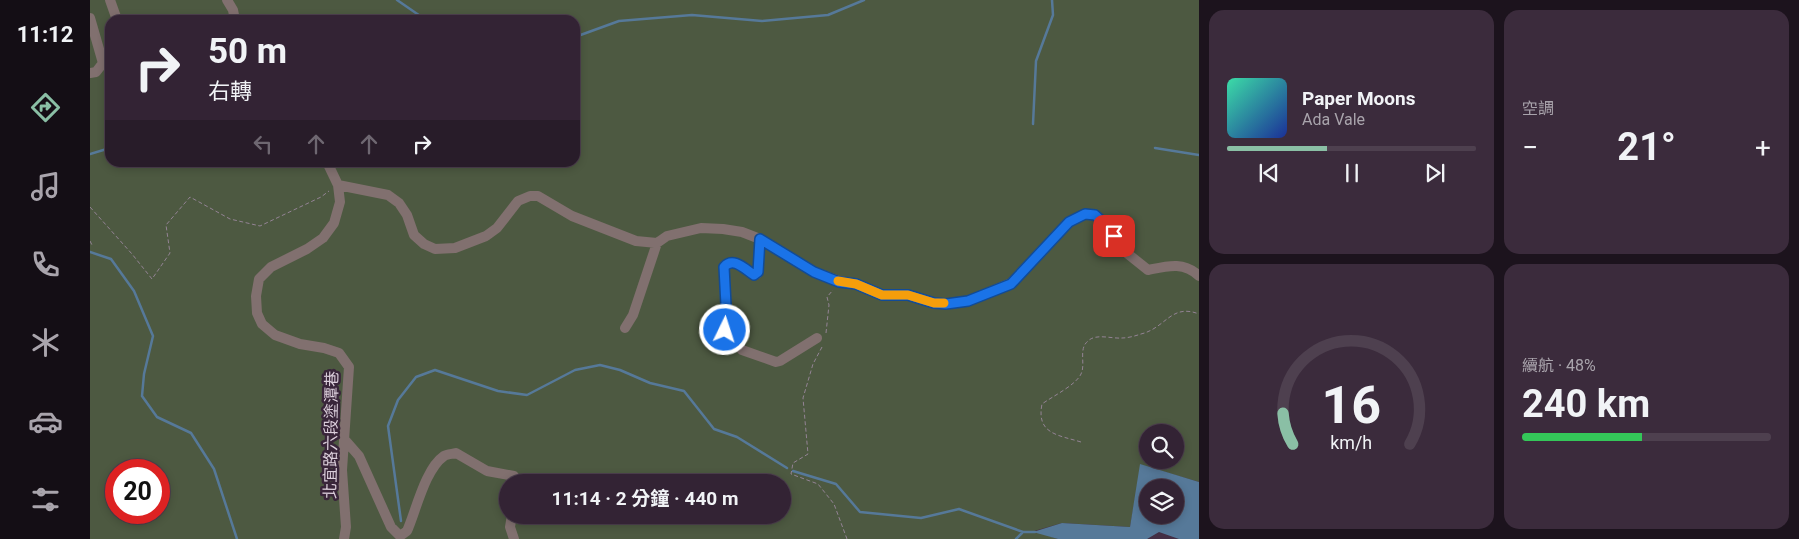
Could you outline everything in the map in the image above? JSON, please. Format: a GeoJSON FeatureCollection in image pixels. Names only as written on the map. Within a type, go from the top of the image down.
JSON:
{"type":"FeatureCollection","features":[{"type":"Feature","properties":{"kind":"street"},"geometry":{"type":"LineString","coordinates":[[110,0],[115,15]]}},
{"type":"Feature","properties":{"kind":"street"},"geometry":{"type":"LineString","coordinates":[[226,0],[234,15]]}},
{"type":"Feature","properties":{"kind":"street"},"geometry":{"type":"LineString","coordinates":[[90,18],[103,63],[96,72],[90,73]]}},
{"type":"Feature","properties":{"kind":"street","name":"北宜路六段塗潭巷"},"geometry":{"type":"LineString","coordinates":[[329,167],[338,185],[340,202],[334,223],[323,238],[315,244],[271,267],[259,278],[256,313],[262,324],[275,335],[300,344],[339,353],[349,367],[342,470],[346,528],[344,539]]}},
{"type":"Feature","properties":{"kind":"street"},"geometry":{"type":"LineString","coordinates":[[338,185],[388,195],[399,203],[407,215],[414,235],[424,244],[435,249],[455,248],[486,236],[498,228],[518,201],[530,196],[538,196],[572,216],[636,241],[657,243]]}},
{"type":"Feature","properties":{"kind":"street"},"geometry":{"type":"LineString","coordinates":[[625,328],[633,314],[657,243],[667,236],[701,228],[742,232],[760,239],[814,272],[839,282],[856,284],[882,295],[908,295],[934,303],[946,304],[968,301],[1011,284],[1069,222],[1085,214],[1095,215],[1104,223],[1123,250],[1148,270],[1176,265],[1192,270],[1199,276]]}},
{"type":"Feature","properties":{"kind":"street"},"geometry":{"type":"LineString","coordinates":[[760,239],[757,274],[754,275],[731,262],[724,267],[725,330],[742,350],[776,362],[780,362],[823,338]]}},
{"type":"Feature","properties":{"kind":"street"},"geometry":{"type":"LineString","coordinates":[[345,440],[359,456],[391,527],[400,536],[407,531],[423,487],[433,469],[444,456],[456,453],[487,471],[503,474]]}},
{"type":"Feature","properties":{"kind":"street"},"geometry":{"type":"LineString","coordinates":[[510,524],[514,539]]}},
{"type":"Feature","properties":{"kind":"path"},"geometry":{"type":"LineString","coordinates":[[90,207],[152,279],[170,253],[166,225],[190,197],[230,219],[260,226],[321,197],[338,185]]}},
{"type":"Feature","properties":{"kind":"path"},"geometry":{"type":"LineString","coordinates":[[90,242],[92,245],[90,245]]}},
{"type":"Feature","properties":{"kind":"path"},"geometry":{"type":"LineString","coordinates":[[839,282],[827,297],[829,305],[823,338],[803,398],[808,454],[793,463],[791,474],[818,484],[834,504],[847,539]]}},
{"type":"Feature","properties":{"kind":"path"},"geometry":{"type":"LineString","coordinates":[[1081,442],[1051,433],[1040,415],[1042,404],[1078,380],[1083,372],[1083,350],[1088,341],[1096,337],[1124,338],[1143,334],[1160,326],[1178,311],[1191,311],[1199,314]]}},
{"type":"Feature","properties":{"kind":"green space"},"geometry":{"type":"Polygon","coordinates":[[[90,0],[1199,0],[1199,482],[1155,469],[1184,469],[1184,424],[1139,424],[1140,469],[1130,527],[1062,523],[1034,531],[1058,539],[90,539],[90,0]]]}},
{"type":"Feature","properties":{"kind":"water"},"geometry":{"type":"Polygon","coordinates":[[[1139,469],[1156,469],[1199,482],[1199,539],[1179,539],[1159,532],[1147,539],[1058,539],[1033,532],[1062,523],[1130,527],[1139,469]]]}},
{"type":"Feature","properties":{"kind":"waterway"},"geometry":{"type":"LineString","coordinates":[[397,0],[419,15]]}},
{"type":"Feature","properties":{"kind":"waterway"},"geometry":{"type":"LineString","coordinates":[[580,35],[619,21],[692,15],[762,21],[828,15],[864,0]]}},
{"type":"Feature","properties":{"kind":"waterway"},"geometry":{"type":"LineString","coordinates":[[1033,124],[1036,61],[1053,15],[1052,0]]}},
{"type":"Feature","properties":{"kind":"waterway"},"geometry":{"type":"LineString","coordinates":[[1155,148],[1199,155]]}},
{"type":"Feature","properties":{"kind":"waterway"},"geometry":{"type":"LineString","coordinates":[[90,154],[105,150]]}},
{"type":"Feature","properties":{"kind":"waterway"},"geometry":{"type":"LineString","coordinates":[[90,252],[111,259],[134,291],[153,336],[144,374],[142,396],[157,417],[191,433],[214,469],[237,539]]}},
{"type":"Feature","properties":{"kind":"waterway"},"geometry":{"type":"LineString","coordinates":[[401,521],[388,426],[398,400],[416,377],[435,370],[498,391],[527,395],[575,370],[600,365],[620,370],[650,383],[684,391],[714,429],[737,437],[787,468]]}},
{"type":"Feature","properties":{"kind":"waterway"},"geometry":{"type":"LineString","coordinates":[[793,471],[836,484],[860,512],[921,518],[959,509],[1023,532],[1035,532]]}},
{"type":"Feature","properties":{"kind":"waterway"},"geometry":{"type":"LineString","coordinates":[[1016,539],[1022,533]]}},
{"type":"Feature","properties":{"kind":"slow traffic"},"geometry":{"type":"LineString","coordinates":[[838,281],[856,284],[882,295],[908,295],[934,303],[944,303]]}},
{"type":"Feature","properties":{"kind":"route"},"geometry":{"type":"LineString","coordinates":[[725,330],[726,288],[724,267],[731,262],[754,275],[757,274],[760,239],[814,272],[839,282],[856,284],[882,295],[908,295],[934,303],[946,304],[968,301],[1011,284],[1069,222],[1085,214],[1095,215],[1114,236]]}}]}
